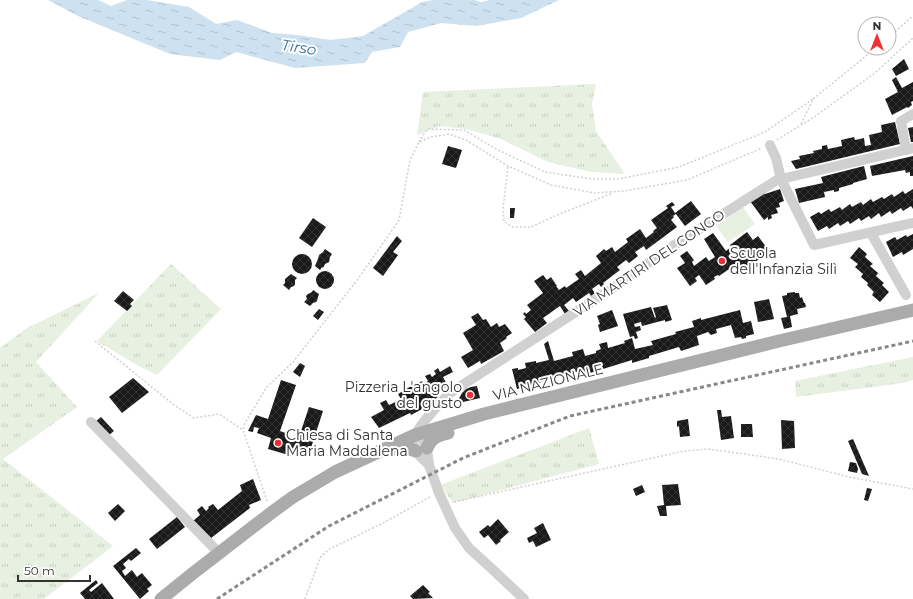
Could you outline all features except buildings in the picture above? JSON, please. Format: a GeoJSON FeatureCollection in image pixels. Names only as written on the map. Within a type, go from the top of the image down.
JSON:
{"type":"FeatureCollection","features":[{"type":"Feature","properties":{"kind":"main road","name":"VIA NAZIONALE"},"geometry":{"type":"LineString","coordinates":[[161,599],[293,497],[335,472],[415,435],[484,414],[779,341],[913,310]]}},
{"type":"Feature","properties":{"kind":"main road"},"geometry":{"type":"LineString","coordinates":[[384,449],[407,448],[421,450],[437,436],[460,429],[484,414]]}},
{"type":"Feature","properties":{"kind":"street"},"geometry":{"type":"LineString","coordinates":[[910,149],[901,121],[913,114]]}},
{"type":"Feature","properties":{"kind":"street"},"geometry":{"type":"LineString","coordinates":[[770,145],[776,158],[781,179],[814,246],[913,223]]}},
{"type":"Feature","properties":{"kind":"street","name":"VIA MARTIRI DEL CONGO"},"geometry":{"type":"LineString","coordinates":[[415,435],[434,410],[450,393],[610,290],[668,248],[778,180],[910,149]]}},
{"type":"Feature","properties":{"kind":"street"},"geometry":{"type":"LineString","coordinates":[[871,233],[906,295]]}},
{"type":"Feature","properties":{"kind":"street"},"geometry":{"type":"LineString","coordinates":[[91,422],[219,553]]}},
{"type":"Feature","properties":{"kind":"street"},"geometry":{"type":"LineString","coordinates":[[415,435],[413,442],[421,450],[429,465],[444,504],[456,528],[469,548],[524,599]]}},
{"type":"Feature","properties":{"kind":"path"},"geometry":{"type":"LineString","coordinates":[[897,29],[913,16]]}},
{"type":"Feature","properties":{"kind":"path"},"geometry":{"type":"LineString","coordinates":[[419,142],[431,137],[449,134],[466,140],[508,166],[551,185],[594,193],[614,192],[687,180],[770,145],[875,73],[913,38]]}},
{"type":"Feature","properties":{"kind":"path"},"geometry":{"type":"LineString","coordinates":[[243,430],[246,422],[266,388],[293,362],[358,279],[399,220],[410,160],[427,129],[464,130],[498,150],[545,172],[592,179],[618,179],[679,167],[765,132],[813,99],[866,56]]}},
{"type":"Feature","properties":{"kind":"path"},"geometry":{"type":"LineString","coordinates":[[801,125],[813,99]]}},
{"type":"Feature","properties":{"kind":"path"},"geometry":{"type":"LineString","coordinates":[[508,166],[503,209],[504,221],[512,227],[531,227],[614,192]]}},
{"type":"Feature","properties":{"kind":"path"},"geometry":{"type":"LineString","coordinates":[[95,341],[174,405],[194,418],[219,414],[243,430],[271,513]]}},
{"type":"Feature","properties":{"kind":"path"},"geometry":{"type":"LineString","coordinates":[[444,504],[684,451],[708,449],[779,459],[849,477],[913,489]]}},
{"type":"Feature","properties":{"kind":"path"},"geometry":{"type":"LineString","coordinates":[[305,599],[320,558],[328,550],[439,493]]}},
{"type":"Feature","properties":{"kind":"green space"},"geometry":{"type":"Polygon","coordinates":[[[596,84],[592,104],[596,131],[625,174],[591,172],[548,162],[501,139],[465,129],[439,126],[417,135],[423,92],[596,84]]]}},
{"type":"Feature","properties":{"kind":"green space"},"geometry":{"type":"Polygon","coordinates":[[[743,207],[755,224],[728,242],[716,226],[743,207]]]}},
{"type":"Feature","properties":{"kind":"green space"},"geometry":{"type":"Polygon","coordinates":[[[171,264],[221,309],[157,375],[97,341],[171,264]]]}},
{"type":"Feature","properties":{"kind":"green space"},"geometry":{"type":"Polygon","coordinates":[[[99,293],[36,362],[77,407],[3,459],[113,546],[44,599],[0,599],[0,348],[27,328],[99,293]]]}},
{"type":"Feature","properties":{"kind":"green space"},"geometry":{"type":"Polygon","coordinates":[[[913,357],[913,380],[903,383],[796,397],[795,381],[913,357]]]}},
{"type":"Feature","properties":{"kind":"green space"},"geometry":{"type":"Polygon","coordinates":[[[589,428],[599,464],[453,503],[440,485],[589,428]]]}},
{"type":"Feature","properties":{"kind":"water","name":"Tirso"},"geometry":{"type":"Polygon","coordinates":[[[48,0],[98,0],[111,6],[127,0],[147,0],[189,7],[216,24],[237,20],[272,33],[331,40],[363,36],[422,2],[433,0],[474,0],[481,2],[490,0],[559,0],[521,18],[476,26],[441,23],[408,32],[400,47],[372,52],[365,63],[295,68],[236,52],[220,60],[170,54],[78,16],[48,0]]]}},
{"type":"Feature","properties":{"kind":"railway"},"geometry":{"type":"LineString","coordinates":[[217,599],[329,526],[463,458],[570,416],[913,341]]}},
{"type":"Feature","properties":{"kind":"place","name":"Scuola dell'Infanzia Silì"},"geometry":{"type":"Point","coordinates":[722,261]}},
{"type":"Feature","properties":{"kind":"place","name":"Pizzeria L'angolo del gusto"},"geometry":{"type":"Point","coordinates":[470,395]}},
{"type":"Feature","properties":{"kind":"place","name":"Chiesa di Santa Maria Maddalena"},"geometry":{"type":"Point","coordinates":[278,443]}}]}
